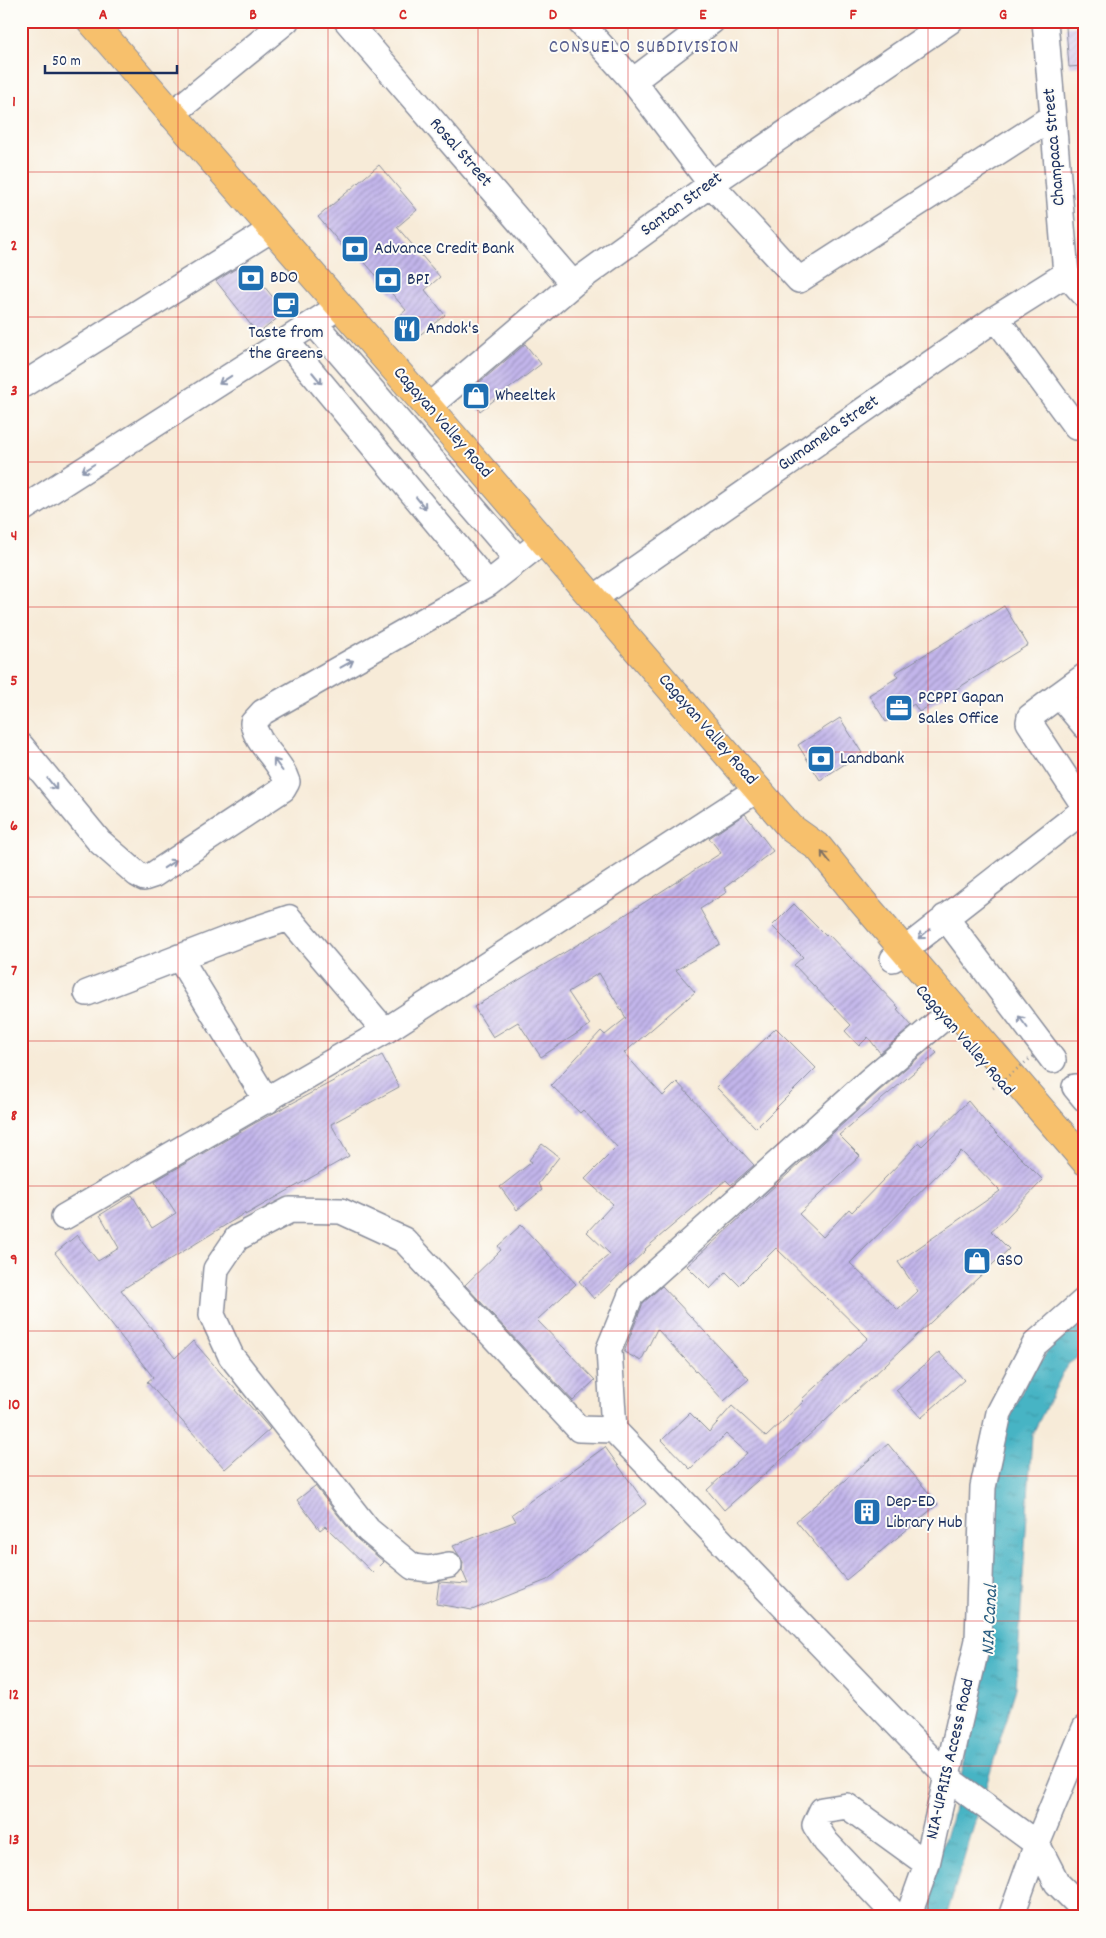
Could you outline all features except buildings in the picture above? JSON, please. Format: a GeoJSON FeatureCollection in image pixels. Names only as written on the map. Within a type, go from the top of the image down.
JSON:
{"type":"FeatureCollection","features":[{"type":"Feature","properties":{"kind":"highway","name":"Cagayan Valley Road"},"geometry":{"type":"LineString","coordinates":[[91,21],[171,115],[428,406],[758,789],[791,828],[805,859],[898,955],[1083,1162]]}},
{"type":"Feature","properties":{"kind":"highway","name":"Cagayan Valley Road"},"geometry":{"type":"LineString","coordinates":[[898,955],[942,1019],[1083,1162]]}},
{"type":"Feature","properties":{"kind":"street"},"geometry":{"type":"LineString","coordinates":[[171,115],[286,21]]}},
{"type":"Feature","properties":{"kind":"street","name":"Rosal Street"},"geometry":{"type":"LineString","coordinates":[[347,21],[572,284]]}},
{"type":"Feature","properties":{"kind":"street"},"geometry":{"type":"LineString","coordinates":[[579,21],[633,81],[711,184],[799,280],[1052,116]]}},
{"type":"Feature","properties":{"kind":"street"},"geometry":{"type":"LineString","coordinates":[[633,81],[712,21]]}},
{"type":"Feature","properties":{"kind":"street","name":"Santan Street"},"geometry":{"type":"LineString","coordinates":[[428,406],[572,284],[711,184],[950,21]]}},
{"type":"Feature","properties":{"kind":"street","name":"Champaca Street"},"geometry":{"type":"LineString","coordinates":[[1045,21],[1066,274]]}},
{"type":"Feature","properties":{"kind":"street"},"geometry":{"type":"LineString","coordinates":[[21,386],[272,229]]}},
{"type":"Feature","properties":{"kind":"street"},"geometry":{"type":"LineString","coordinates":[[1066,274],[1085,295]]}},
{"type":"Feature","properties":{"kind":"street","name":"Gumamela Street"},"geometry":{"type":"LineString","coordinates":[[594,598],[996,318],[1066,274]]}},
{"type":"Feature","properties":{"kind":"street"},"geometry":{"type":"LineString","coordinates":[[21,510],[340,306]]}},
{"type":"Feature","properties":{"kind":"street"},"geometry":{"type":"LineString","coordinates":[[996,318],[1076,427]]}},
{"type":"Feature","properties":{"kind":"street"},"geometry":{"type":"LineString","coordinates":[[314,322],[518,560]]}},
{"type":"Feature","properties":{"kind":"street"},"geometry":{"type":"LineString","coordinates":[[286,341],[488,584]]}},
{"type":"Feature","properties":{"kind":"street"},"geometry":{"type":"LineString","coordinates":[[21,746],[99,841],[137,874],[144,878],[153,875],[283,789],[287,782],[284,772],[255,734],[253,722],[263,712],[488,584],[544,540]]}},
{"type":"Feature","properties":{"kind":"street"},"geometry":{"type":"LineString","coordinates":[[898,955],[1085,808],[1028,722],[1030,717],[1085,676]]}},
{"type":"Feature","properties":{"kind":"street"},"geometry":{"type":"LineString","coordinates":[[1060,695],[1085,726]]}},
{"type":"Feature","properties":{"kind":"street"},"geometry":{"type":"LineString","coordinates":[[64,1217],[386,1031],[758,789]]}},
{"type":"Feature","properties":{"kind":"street"},"geometry":{"type":"LineString","coordinates":[[945,917],[1045,1057]]}},
{"type":"Feature","properties":{"kind":"street"},"geometry":{"type":"LineString","coordinates":[[88,993],[179,957],[289,918],[386,1031]]}},
{"type":"Feature","properties":{"kind":"street"},"geometry":{"type":"LineString","coordinates":[[179,957],[267,1101]]}},
{"type":"Feature","properties":{"kind":"street"},"geometry":{"type":"LineString","coordinates":[[942,1019],[870,1080],[631,1294],[609,1349],[614,1430],[951,1780],[1037,1844],[1057,1883],[1085,1911]]}},
{"type":"Feature","properties":{"kind":"street"},"geometry":{"type":"LineString","coordinates":[[449,1565],[429,1570],[412,1567],[368,1530],[231,1356],[212,1315],[216,1269],[238,1238],[290,1210],[341,1211],[404,1240],[579,1429],[614,1430]]}},
{"type":"Feature","properties":{"kind":"street","name":"NIA-UPRIIS Access Road"},"geometry":{"type":"LineString","coordinates":[[908,1917],[927,1864],[951,1780],[978,1640],[983,1487],[999,1412],[1035,1344],[1085,1300]]}},
{"type":"Feature","properties":{"kind":"street"},"geometry":{"type":"LineString","coordinates":[[1011,1917],[1037,1844],[1085,1728]]}},
{"type":"Feature","properties":{"kind":"street"},"geometry":{"type":"LineString","coordinates":[[897,1917],[826,1842],[815,1825],[822,1810],[847,1806],[927,1864]]}},
{"type":"Feature","properties":{"kind":"path"},"geometry":{"type":"LineString","coordinates":[[993,1088],[1045,1057]]}},
{"type":"Feature","properties":{"kind":"water","name":"NIA Canal"},"geometry":{"type":"Polygon","coordinates":[[[1085,1317],[1085,1352],[1067,1365],[1032,1435],[1016,1688],[946,1917],[916,1917],[951,1821],[986,1666],[991,1535],[1000,1440],[1027,1380],[1057,1338],[1085,1317]]]}},
{"type":"Feature","properties":{"kind":"place","name":"Advance Credit Bank"},"geometry":{"type":"Point","coordinates":[355,249]}},
{"type":"Feature","properties":{"kind":"place","name":"BDO"},"geometry":{"type":"Point","coordinates":[251,278]}},
{"type":"Feature","properties":{"kind":"place","name":"BPI"},"geometry":{"type":"Point","coordinates":[388,280]}},
{"type":"Feature","properties":{"kind":"place","name":"Taste from the Greens"},"geometry":{"type":"Point","coordinates":[286,305]}},
{"type":"Feature","properties":{"kind":"place","name":"Andok's"},"geometry":{"type":"Point","coordinates":[407,329]}},
{"type":"Feature","properties":{"kind":"place","name":"Wheeltek"},"geometry":{"type":"Point","coordinates":[476,396]}},
{"type":"Feature","properties":{"kind":"place","name":"PCPPI Gapan Sales Office"},"geometry":{"type":"Point","coordinates":[899,708]}},
{"type":"Feature","properties":{"kind":"place","name":"Landbank"},"geometry":{"type":"Point","coordinates":[821,759]}},
{"type":"Feature","properties":{"kind":"place","name":"GSO"},"geometry":{"type":"Point","coordinates":[977,1261]}},
{"type":"Feature","properties":{"kind":"place","name":"Dep-ED Library Hub"},"geometry":{"type":"Point","coordinates":[867,1512]}},
{"type":"Feature","properties":{"kind":"district","name":"CONSUELO SUBDIVISION"},"geometry":{"type":"Point","coordinates":[644,48]}}]}
